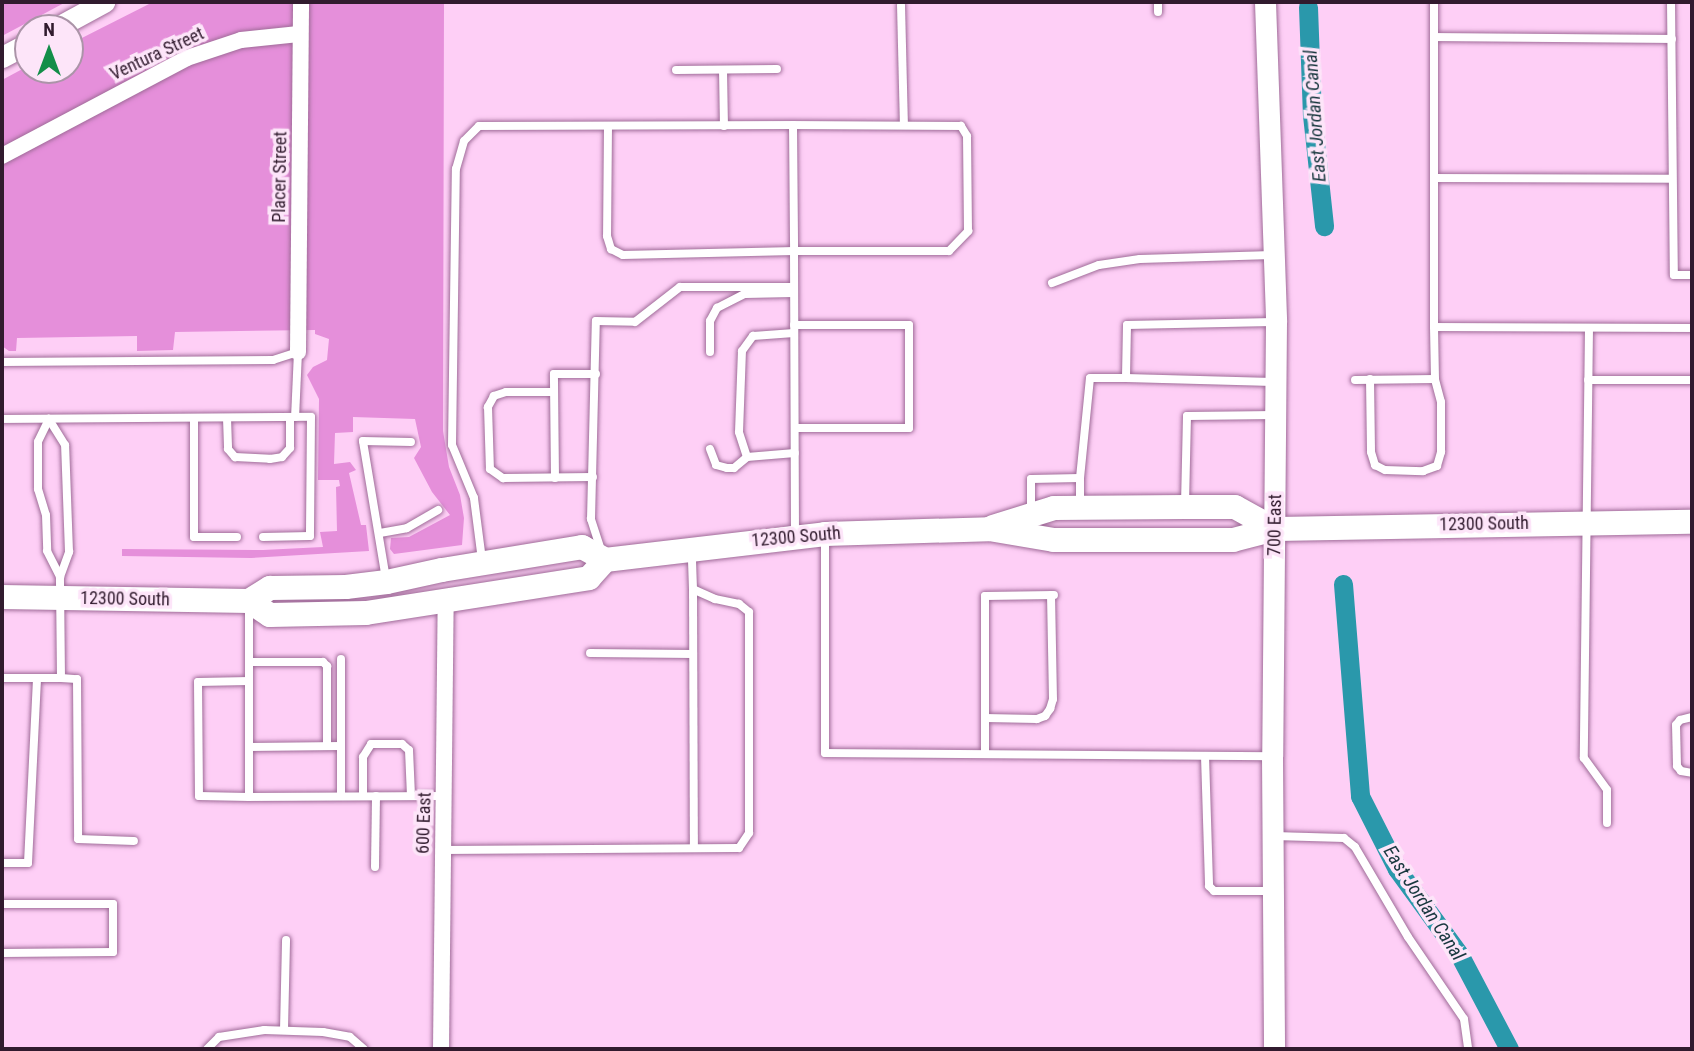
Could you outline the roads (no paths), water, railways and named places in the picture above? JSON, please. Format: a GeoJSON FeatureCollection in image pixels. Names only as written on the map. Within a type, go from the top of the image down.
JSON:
{"type":"FeatureCollection","features":[{"type":"Feature","properties":{"kind":"main road","name":"12300 South"},"geometry":{"type":"LineString","coordinates":[[989,528],[1054,508],[1235,507],[1275,528]]}},
{"type":"Feature","properties":{"kind":"main road","name":"12300 South"},"geometry":{"type":"LineString","coordinates":[[249,601],[270,588],[346,587],[387,582],[582,547],[605,560],[795,536],[989,528],[1055,540],[1233,540],[1275,528],[1586,521],[1692,522]]}},
{"type":"Feature","properties":{"kind":"main road","name":"12300 South"},"geometry":{"type":"LineString","coordinates":[[2,597],[61,587],[249,601],[270,615],[366,613],[446,598],[589,578],[605,560]]}},
{"type":"Feature","properties":{"kind":"street"},"geometry":{"type":"LineString","coordinates":[[82,14],[104,2]]}},
{"type":"Feature","properties":{"kind":"street","name":"Placer Street"},"geometry":{"type":"LineString","coordinates":[[298,352],[301,2]]}},
{"type":"Feature","properties":{"kind":"street","name":"700 East"},"geometry":{"type":"LineString","coordinates":[[1265,2],[1276,322],[1272,756],[1274,1049]]}},
{"type":"Feature","properties":{"kind":"street","name":"Ventura Street"},"geometry":{"type":"LineString","coordinates":[[2,156],[187,58],[241,40],[299,34]]}},
{"type":"Feature","properties":{"kind":"street","name":"600 East"},"geometry":{"type":"LineString","coordinates":[[441,1049],[446,598]]}},
{"type":"Feature","properties":{"kind":"lane"},"geometry":{"type":"LineString","coordinates":[[1158,2],[1158,12]]}},
{"type":"Feature","properties":{"kind":"lane"},"geometry":{"type":"LineString","coordinates":[[1370,379],[1371,452],[1375,465],[1385,470],[1423,471],[1437,466],[1441,452],[1441,402],[1435,379],[1433,327],[1434,2]]}},
{"type":"Feature","properties":{"kind":"lane"},"geometry":{"type":"LineString","coordinates":[[1671,2],[1674,275],[1692,275]]}},
{"type":"Feature","properties":{"kind":"lane"},"geometry":{"type":"LineString","coordinates":[[901,3],[904,124]]}},
{"type":"Feature","properties":{"kind":"lane"},"geometry":{"type":"LineString","coordinates":[[1434,37],[1672,39]]}},
{"type":"Feature","properties":{"kind":"lane"},"geometry":{"type":"LineString","coordinates":[[676,70],[777,69]]}},
{"type":"Feature","properties":{"kind":"lane"},"geometry":{"type":"LineString","coordinates":[[723,70],[724,126]]}},
{"type":"Feature","properties":{"kind":"lane"},"geometry":{"type":"LineString","coordinates":[[483,564],[474,498],[453,445],[456,169],[464,141],[479,126],[904,124],[961,126],[967,136],[968,231],[948,251],[623,255],[611,249],[607,236],[608,126]]}},
{"type":"Feature","properties":{"kind":"lane"},"geometry":{"type":"LineString","coordinates":[[793,125],[795,536]]}},
{"type":"Feature","properties":{"kind":"lane"},"geometry":{"type":"LineString","coordinates":[[1434,178],[1672,179]]}},
{"type":"Feature","properties":{"kind":"lane"},"geometry":{"type":"LineString","coordinates":[[1052,283],[1099,265],[1140,259],[1275,255]]}},
{"type":"Feature","properties":{"kind":"lane"},"geometry":{"type":"LineString","coordinates":[[605,560],[591,519],[596,321],[635,322],[680,287],[794,290]]}},
{"type":"Feature","properties":{"kind":"lane"},"geometry":{"type":"LineString","coordinates":[[710,352],[710,321],[717,308],[745,294],[794,290]]}},
{"type":"Feature","properties":{"kind":"lane"},"geometry":{"type":"LineString","coordinates":[[1126,378],[1127,325],[1276,322]]}},
{"type":"Feature","properties":{"kind":"lane"},"geometry":{"type":"LineString","coordinates":[[747,457],[740,432],[741,351],[753,336],[794,329],[909,325],[909,428],[794,428]]}},
{"type":"Feature","properties":{"kind":"lane"},"geometry":{"type":"LineString","coordinates":[[1433,327],[1692,328]]}},
{"type":"Feature","properties":{"kind":"lane"},"geometry":{"type":"LineString","coordinates":[[1589,328],[1584,758],[1607,790],[1607,822]]}},
{"type":"Feature","properties":{"kind":"lane"},"geometry":{"type":"LineString","coordinates":[[2,362],[273,360],[298,352],[290,448],[282,457],[270,460],[235,457],[228,449],[226,418]]}},
{"type":"Feature","properties":{"kind":"lane"},"geometry":{"type":"LineString","coordinates":[[555,478],[554,374],[596,374]]}},
{"type":"Feature","properties":{"kind":"lane"},"geometry":{"type":"LineString","coordinates":[[1080,508],[1080,478],[1090,378],[1276,382]]}},
{"type":"Feature","properties":{"kind":"lane"},"geometry":{"type":"LineString","coordinates":[[1355,380],[1435,379]]}},
{"type":"Feature","properties":{"kind":"lane"},"geometry":{"type":"LineString","coordinates":[[1588,380],[1692,380]]}},
{"type":"Feature","properties":{"kind":"lane"},"geometry":{"type":"LineString","coordinates":[[554,392],[506,392],[494,396],[488,407],[488,464],[492,473],[503,478],[593,477]]}},
{"type":"Feature","properties":{"kind":"lane"},"geometry":{"type":"LineString","coordinates":[[1185,507],[1187,416],[1276,415]]}},
{"type":"Feature","properties":{"kind":"lane"},"geometry":{"type":"LineString","coordinates":[[2,419],[311,417],[310,536],[263,537]]}},
{"type":"Feature","properties":{"kind":"lane"},"geometry":{"type":"LineString","coordinates":[[194,418],[194,537],[237,537]]}},
{"type":"Feature","properties":{"kind":"lane"},"geometry":{"type":"LineString","coordinates":[[49,419],[65,445],[69,552],[61,587],[61,678]]}},
{"type":"Feature","properties":{"kind":"lane"},"geometry":{"type":"LineString","coordinates":[[49,419],[38,442],[38,489],[46,515],[47,551],[61,587]]}},
{"type":"Feature","properties":{"kind":"lane"},"geometry":{"type":"LineString","coordinates":[[387,582],[363,441],[411,442]]}},
{"type":"Feature","properties":{"kind":"lane"},"geometry":{"type":"LineString","coordinates":[[710,449],[713,461],[721,467],[734,468],[747,457],[794,453]]}},
{"type":"Feature","properties":{"kind":"lane"},"geometry":{"type":"LineString","coordinates":[[1031,515],[1031,479],[1080,478]]}},
{"type":"Feature","properties":{"kind":"lane"},"geometry":{"type":"LineString","coordinates":[[380,533],[407,528],[438,510]]}},
{"type":"Feature","properties":{"kind":"lane"},"geometry":{"type":"LineString","coordinates":[[825,534],[825,753],[1272,756]]}},
{"type":"Feature","properties":{"kind":"lane"},"geometry":{"type":"LineString","coordinates":[[692,547],[694,848]]}},
{"type":"Feature","properties":{"kind":"lane"},"geometry":{"type":"LineString","coordinates":[[442,850],[740,848],[749,834],[749,612],[739,604],[715,600],[693,590]]}},
{"type":"Feature","properties":{"kind":"lane"},"geometry":{"type":"LineString","coordinates":[[985,718],[1037,719],[1045,716],[1050,709],[1053,699],[1053,595],[985,596],[985,718],[985,754]]}},
{"type":"Feature","properties":{"kind":"lane"},"geometry":{"type":"LineString","coordinates":[[249,601],[249,797]]}},
{"type":"Feature","properties":{"kind":"lane"},"geometry":{"type":"LineString","coordinates":[[590,653],[694,654]]}},
{"type":"Feature","properties":{"kind":"lane"},"geometry":{"type":"LineString","coordinates":[[341,659],[341,796]]}},
{"type":"Feature","properties":{"kind":"lane"},"geometry":{"type":"LineString","coordinates":[[249,662],[323,662],[327,666],[327,746]]}},
{"type":"Feature","properties":{"kind":"lane"},"geometry":{"type":"LineString","coordinates":[[2,678],[77,679],[78,839],[134,841]]}},
{"type":"Feature","properties":{"kind":"lane"},"geometry":{"type":"LineString","coordinates":[[2,863],[28,863],[37,678]]}},
{"type":"Feature","properties":{"kind":"lane"},"geometry":{"type":"LineString","coordinates":[[249,681],[198,682],[199,796],[444,796]]}},
{"type":"Feature","properties":{"kind":"lane"},"geometry":{"type":"LineString","coordinates":[[1692,717],[1680,720],[1676,725],[1677,766],[1681,771],[1692,774]]}},
{"type":"Feature","properties":{"kind":"lane"},"geometry":{"type":"LineString","coordinates":[[363,796],[363,757],[371,744],[402,744],[409,750],[411,796]]}},
{"type":"Feature","properties":{"kind":"lane"},"geometry":{"type":"LineString","coordinates":[[249,747],[341,746]]}},
{"type":"Feature","properties":{"kind":"lane"},"geometry":{"type":"LineString","coordinates":[[1205,756],[1209,886],[1214,891],[1273,891]]}},
{"type":"Feature","properties":{"kind":"lane"},"geometry":{"type":"LineString","coordinates":[[375,867],[376,796]]}},
{"type":"Feature","properties":{"kind":"lane"},"geometry":{"type":"LineString","coordinates":[[1273,836],[1343,838],[1355,846],[1408,937],[1464,1019],[1468,1049]]}},
{"type":"Feature","properties":{"kind":"lane"},"geometry":{"type":"LineString","coordinates":[[2,904],[113,904],[113,952],[2,953]]}},
{"type":"Feature","properties":{"kind":"lane"},"geometry":{"type":"LineString","coordinates":[[284,1030],[286,940]]}},
{"type":"Feature","properties":{"kind":"lane"},"geometry":{"type":"LineString","coordinates":[[207,1049],[219,1037],[284,1030],[323,1032],[350,1037],[364,1049]]}},
{"type":"Feature","properties":{"kind":"waterway","name":"East Jordan Canal"},"geometry":{"type":"LineString","coordinates":[[1308,7],[1312,115],[1324,226]]}},
{"type":"Feature","properties":{"kind":"waterway","name":"East Jordan Canal"},"geometry":{"type":"LineString","coordinates":[[1343,584],[1360,796],[1397,869],[1459,954],[1509,1049]]}}]}
